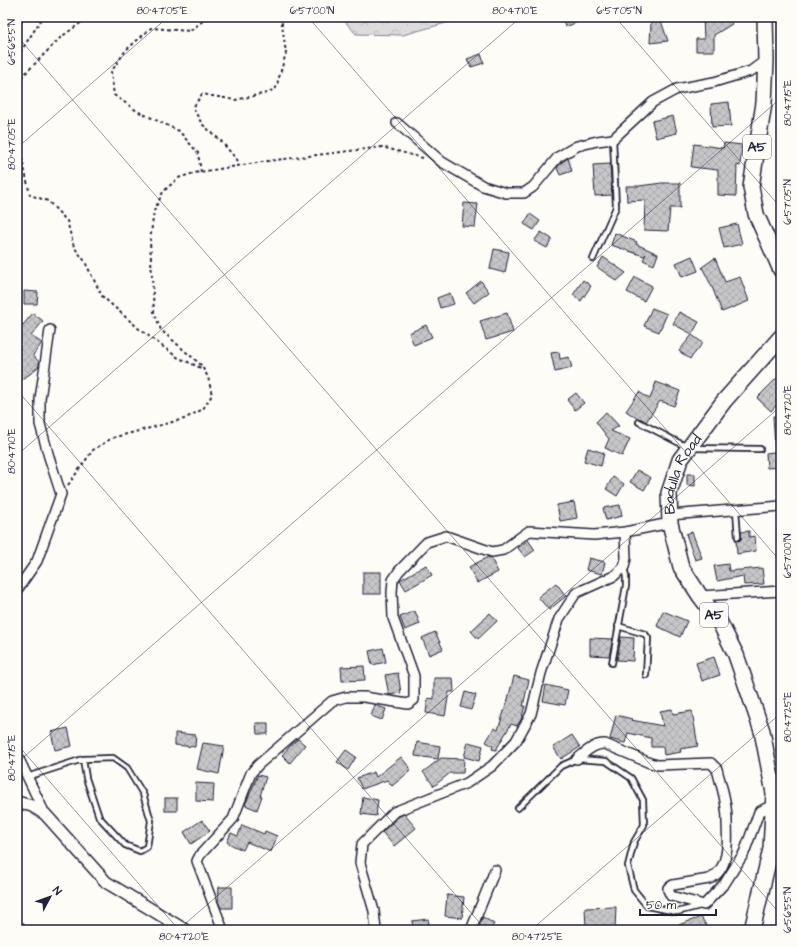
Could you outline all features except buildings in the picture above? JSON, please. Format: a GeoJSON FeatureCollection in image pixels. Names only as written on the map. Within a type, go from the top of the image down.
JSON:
{"type":"FeatureCollection","features":[{"type":"Feature","properties":{"kind":"highway","name":"A5"},"geometry":{"type":"LineString","coordinates":[[766,18],[764,103],[751,187],[756,214],[781,270]]}},
{"type":"Feature","properties":{"kind":"highway","name":"Badulla Road"},"geometry":{"type":"LineString","coordinates":[[752,930],[771,849],[776,796],[762,731],[736,655],[719,621],[681,567],[670,519],[669,494],[680,460],[724,401],[781,336]]}},
{"type":"Feature","properties":{"kind":"street"},"geometry":{"type":"LineString","coordinates":[[397,123],[442,162],[483,186],[506,193],[524,193],[533,187],[558,156],[577,146],[597,140],[613,139],[653,102],[671,92],[714,82],[751,71],[766,60]]}},
{"type":"Feature","properties":{"kind":"street"},"geometry":{"type":"LineString","coordinates":[[17,590],[37,561],[61,494],[40,424],[40,399],[50,330]]}},
{"type":"Feature","properties":{"kind":"street"},"geometry":{"type":"LineString","coordinates":[[223,930],[197,861],[200,854],[233,819],[251,774],[258,765],[332,701],[346,697],[364,697],[408,704],[414,700],[414,676],[393,618],[392,592],[394,580],[399,570],[427,542],[446,536],[492,552],[503,550],[529,531],[594,535],[625,532],[670,519],[736,510],[781,506]]}},
{"type":"Feature","properties":{"kind":"street"},"geometry":{"type":"LineString","coordinates":[[376,930],[374,911],[360,863],[362,844],[394,812],[467,782],[492,766],[516,741],[531,714],[541,673],[559,619],[576,593],[614,576],[624,567],[626,558],[625,532]]}},
{"type":"Feature","properties":{"kind":"street"},"geometry":{"type":"LineString","coordinates":[[700,596],[781,591]]}},
{"type":"Feature","properties":{"kind":"street"},"geometry":{"type":"LineString","coordinates":[[577,759],[595,745],[604,744],[658,765],[711,763],[715,766],[726,808],[728,841],[725,857],[720,870],[712,878],[673,885],[668,888],[671,896],[704,905],[725,883],[744,853],[760,812],[776,796]]}},
{"type":"Feature","properties":{"kind":"street"},"geometry":{"type":"LineString","coordinates":[[17,755],[45,814]]}},
{"type":"Feature","properties":{"kind":"street"},"geometry":{"type":"LineString","coordinates":[[17,802],[32,806],[45,814],[106,882],[185,930]]}},
{"type":"Feature","properties":{"kind":"street"},"geometry":{"type":"LineString","coordinates":[[471,930],[495,870]]}},
{"type":"Feature","properties":{"kind":"lane"},"geometry":{"type":"LineString","coordinates":[[593,259],[616,206],[613,139]]}},
{"type":"Feature","properties":{"kind":"lane"},"geometry":{"type":"LineString","coordinates":[[639,422],[689,448],[760,449]]}},
{"type":"Feature","properties":{"kind":"lane"},"geometry":{"type":"LineString","coordinates":[[736,510],[738,537]]}},
{"type":"Feature","properties":{"kind":"lane"},"geometry":{"type":"LineString","coordinates":[[612,663],[626,586],[624,567]]}},
{"type":"Feature","properties":{"kind":"lane"},"geometry":{"type":"LineString","coordinates":[[618,626],[645,634],[647,636],[646,675]]}},
{"type":"Feature","properties":{"kind":"lane"},"geometry":{"type":"LineString","coordinates":[[27,776],[83,759],[113,758],[126,768],[143,794],[151,821],[147,847],[140,851],[125,845],[99,817],[86,778],[83,759]]}},
{"type":"Feature","properties":{"kind":"lane"},"geometry":{"type":"LineString","coordinates":[[518,808],[561,766],[577,759],[606,761],[631,778],[643,800],[644,825],[634,842],[628,866],[634,890],[647,906],[676,912],[704,905]]}},
{"type":"Feature","properties":{"kind":"path"},"geometry":{"type":"LineString","coordinates":[[17,51],[20,27],[23,17]]}},
{"type":"Feature","properties":{"kind":"path"},"geometry":{"type":"LineString","coordinates":[[17,57],[43,17]]}},
{"type":"Feature","properties":{"kind":"path"},"geometry":{"type":"LineString","coordinates":[[17,82],[60,37],[89,17]]}},
{"type":"Feature","properties":{"kind":"path"},"geometry":{"type":"LineString","coordinates":[[201,172],[198,154],[179,131],[137,111],[114,95],[111,72],[126,50],[151,28],[190,32],[208,17]]}},
{"type":"Feature","properties":{"kind":"path"},"geometry":{"type":"LineString","coordinates":[[238,161],[221,141],[202,124],[193,108],[202,94],[235,100],[267,93],[276,88],[286,53],[281,17]]}},
{"type":"Feature","properties":{"kind":"path"},"geometry":{"type":"LineString","coordinates":[[17,86],[18,140],[30,195],[48,201],[67,220],[74,247],[84,260],[102,296],[138,328],[177,357],[203,368]]}},
{"type":"Feature","properties":{"kind":"path"},"geometry":{"type":"LineString","coordinates":[[61,494],[93,450],[112,438],[184,419],[204,409],[212,395],[208,377],[201,365],[161,330],[154,312],[150,241],[154,211],[164,192],[178,178],[194,173],[268,161],[382,147],[424,158]]}},
{"type":"Feature","properties":{"kind":"path"},"geometry":{"type":"LineString","coordinates":[[17,921],[23,923],[26,930]]}},
{"type":"Feature","properties":{"kind":"green space"},"geometry":{"type":"Polygon","coordinates":[[[341,17],[454,17],[453,21],[403,35],[356,34],[341,17]]]}}]}
